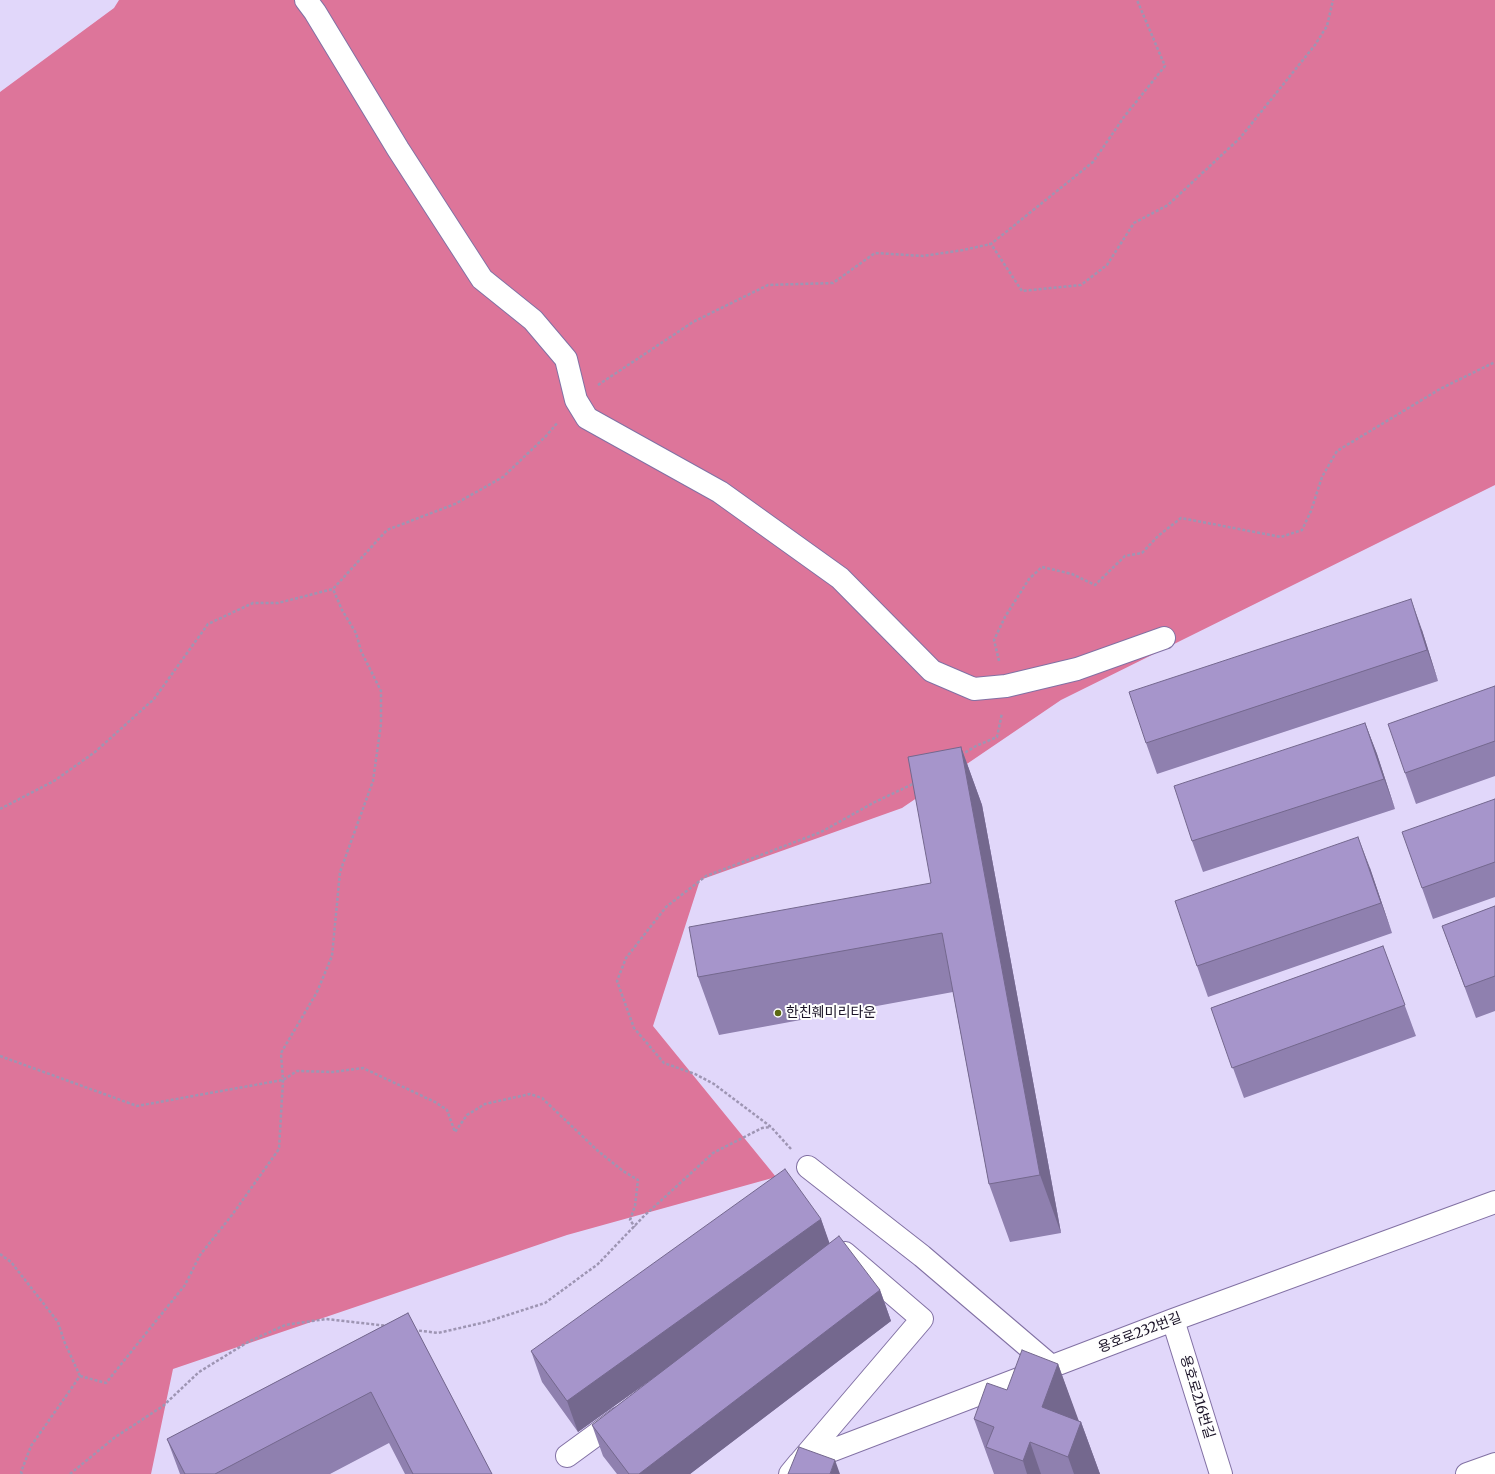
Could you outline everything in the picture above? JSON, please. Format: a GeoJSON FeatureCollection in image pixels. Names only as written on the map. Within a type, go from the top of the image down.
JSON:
{"type":"FeatureCollection","features":[{"type":"Feature","properties":{"kind":"street"},"geometry":{"type":"LineString","coordinates":[[306,0],[315,12],[398,149],[482,279],[533,320],[566,359],[576,400],[587,418],[720,492],[840,578],[932,671],[974,689],[1006,686],[1077,669],[1164,638]]}},
{"type":"Feature","properties":{"kind":"street"},"geometry":{"type":"LineString","coordinates":[[808,1167],[922,1256],[1051,1366]]}},
{"type":"Feature","properties":{"kind":"street","name":"용호로232번길"},"geometry":{"type":"LineString","coordinates":[[795,1469],[1051,1366],[1495,1202]]}},
{"type":"Feature","properties":{"kind":"street"},"geometry":{"type":"LineString","coordinates":[[795,1469],[922,1319],[845,1253],[826,1267]]}},
{"type":"Feature","properties":{"kind":"street","name":"용호로216번길"},"geometry":{"type":"LineString","coordinates":[[1173,1320],[1221,1474]]}},
{"type":"Feature","properties":{"kind":"street"},"geometry":{"type":"LineString","coordinates":[[567,1456],[636,1405]]}},
{"type":"Feature","properties":{"kind":"street"},"geometry":{"type":"LineString","coordinates":[[1467,1474],[1495,1464]]}},
{"type":"Feature","properties":{"kind":"path"},"geometry":{"type":"LineString","coordinates":[[963,250],[991,244],[1022,291],[1081,285],[1107,265],[1134,223],[1168,205],[1240,138],[1315,45],[1327,26],[1333,0]]}},
{"type":"Feature","properties":{"kind":"path"},"geometry":{"type":"LineString","coordinates":[[956,758],[976,746],[997,737],[1007,674],[998,657],[994,640],[1005,617],[1029,579],[1042,567],[1072,574],[1095,585],[1125,556],[1142,553],[1158,536],[1181,518],[1281,537],[1302,530],[1311,511],[1322,477],[1337,451],[1440,389],[1495,362]]}},
{"type":"Feature","properties":{"kind":"path"},"geometry":{"type":"LineString","coordinates":[[80,1376],[106,1382],[185,1285],[200,1255],[232,1215],[279,1149],[282,1080],[281,1053],[317,992],[332,956],[340,872],[373,781],[381,724],[381,690],[361,650],[356,633],[342,610],[333,589]]}},
{"type":"Feature","properties":{"kind":"path"},"geometry":{"type":"LineString","coordinates":[[409,1329],[438,1333],[486,1322],[545,1303],[598,1264],[713,1153],[762,1128],[771,1127],[714,1084],[695,1074],[664,1063],[634,1028],[618,981],[626,958],[666,907],[706,876],[821,832],[873,803],[918,782]]}},
{"type":"Feature","properties":{"kind":"path"},"geometry":{"type":"LineString","coordinates":[[0,1056],[137,1106],[282,1080],[297,1071],[333,1072],[363,1068],[435,1102],[447,1110],[455,1132],[467,1115],[485,1104],[530,1094],[542,1098],[598,1151],[623,1171],[638,1180],[635,1206],[630,1220],[635,1227]]}},
{"type":"Feature","properties":{"kind":"path"},"geometry":{"type":"LineString","coordinates":[[0,1254],[11,1262],[58,1322],[64,1341],[80,1376]]}},
{"type":"Feature","properties":{"kind":"path"},"geometry":{"type":"LineString","coordinates":[[70,1474],[114,1438],[163,1406],[199,1372],[248,1342],[285,1325],[326,1319],[394,1326]]}},
{"type":"Feature","properties":{"kind":"path"},"geometry":{"type":"LineString","coordinates":[[22,1474],[21,1472],[31,1446],[80,1376]]}},
{"type":"Feature","properties":{"kind":"shaded area"},"geometry":{"type":"Polygon","coordinates":[[[119,0],[1495,0],[1495,485],[1061,700],[902,808],[700,880],[653,1026],[776,1177],[567,1235],[173,1369],[151,1474],[0,1474],[0,92],[114,8],[119,0]]]}},
{"type":"Feature","properties":{"kind":"building"},"geometry":{"type":"Polygon","coordinates":[[[1411,599],[1427,650],[1146,743],[1129,692],[1411,599]]]}},
{"type":"Feature","properties":{"kind":"building"},"geometry":{"type":"Polygon","coordinates":[[[1495,686],[1495,741],[1405,773],[1388,724],[1495,686]]]}},
{"type":"Feature","properties":{"kind":"building"},"geometry":{"type":"Polygon","coordinates":[[[1365,723],[1384,779],[1192,841],[1174,786],[1365,723]]]}},
{"type":"Feature","properties":{"kind":"building"},"geometry":{"type":"Polygon","coordinates":[[[961,747],[1040,1175],[989,1184],[942,933],[698,977],[689,927],[931,883],[908,757],[961,747]]]}},
{"type":"Feature","properties":{"kind":"building"},"geometry":{"type":"Polygon","coordinates":[[[1495,799],[1495,862],[1422,888],[1402,832],[1495,799]]]}},
{"type":"Feature","properties":{"kind":"building"},"geometry":{"type":"Polygon","coordinates":[[[1358,837],[1381,903],[1197,966],[1175,901],[1358,837]]]}},
{"type":"Feature","properties":{"kind":"building"},"geometry":{"type":"Polygon","coordinates":[[[1495,906],[1495,976],[1465,987],[1442,926],[1495,906]]]}},
{"type":"Feature","properties":{"kind":"building"},"geometry":{"type":"Polygon","coordinates":[[[1383,946],[1405,1005],[1232,1068],[1211,1008],[1383,946]]]}},
{"type":"Feature","properties":{"kind":"building"},"geometry":{"type":"Polygon","coordinates":[[[785,1169],[821,1219],[567,1401],[531,1351],[785,1169]]]}},
{"type":"Feature","properties":{"kind":"building"},"geometry":{"type":"Polygon","coordinates":[[[839,1236],[880,1290],[639,1474],[629,1474],[592,1425],[839,1236]]]}},
{"type":"Feature","properties":{"kind":"building"},"geometry":{"type":"Polygon","coordinates":[[[408,1313],[492,1474],[413,1474],[371,1392],[215,1474],[185,1474],[167,1439],[408,1313]]]}},
{"type":"Feature","properties":{"kind":"building"},"geometry":{"type":"Polygon","coordinates":[[[1022,1350],[1058,1364],[1042,1407],[1081,1422],[1068,1457],[1030,1442],[1023,1461],[986,1447],[994,1427],[974,1419],[987,1383],[1007,1390],[1022,1350]]]}},
{"type":"Feature","properties":{"kind":"building"},"geometry":{"type":"Polygon","coordinates":[[[799,1447],[835,1460],[830,1474],[788,1474],[799,1447]]]}},
{"type":"Feature","properties":{"kind":"place","name":"한친훼미리타운"},"geometry":{"type":"Point","coordinates":[778,1013]}}]}
